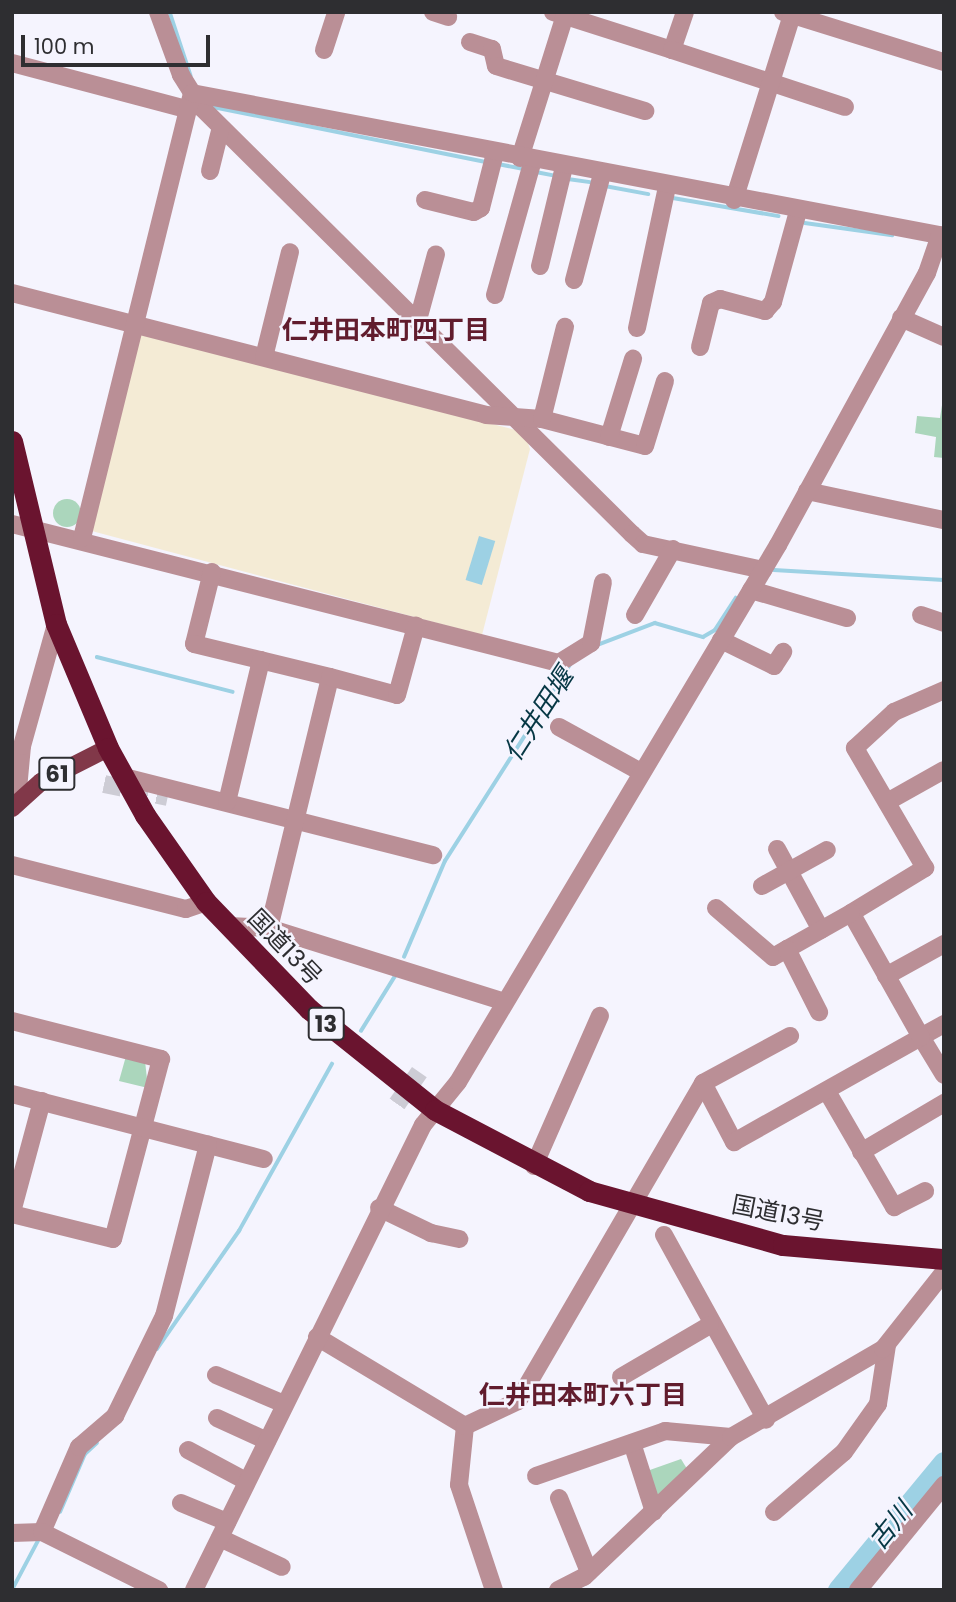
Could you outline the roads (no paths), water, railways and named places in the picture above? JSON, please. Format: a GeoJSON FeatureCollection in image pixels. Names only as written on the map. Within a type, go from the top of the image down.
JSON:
{"type":"FeatureCollection","features":[{"type":"Feature","properties":{"kind":"highway","name":"国道13号"},"geometry":{"type":"LineString","coordinates":[[12,442],[21,526],[56,624],[108,748],[206,902],[309,1009],[435,1110],[534,1166],[629,1206],[783,1245],[944,1259]]}},
{"type":"Feature","properties":{"kind":"main road","name":"61"},"geometry":{"type":"LineString","coordinates":[[15,804],[108,748]]}},
{"type":"Feature","properties":{"kind":"street"},"geometry":{"type":"LineString","coordinates":[[158,12],[189,101],[221,127],[643,544],[763,570]]}},
{"type":"Feature","properties":{"kind":"street"},"geometry":{"type":"LineString","coordinates":[[324,50],[336,12]]}},
{"type":"Feature","properties":{"kind":"street"},"geometry":{"type":"LineString","coordinates":[[672,50],[685,12]]}},
{"type":"Feature","properties":{"kind":"street"},"geometry":{"type":"LineString","coordinates":[[734,200],[772,79],[789,13],[944,62]]}},
{"type":"Feature","properties":{"kind":"street"},"geometry":{"type":"LineString","coordinates":[[495,295],[562,14],[772,79],[845,107]]}},
{"type":"Feature","properties":{"kind":"street"},"geometry":{"type":"LineString","coordinates":[[470,43],[492,49],[496,65],[645,111]]}},
{"type":"Feature","properties":{"kind":"street"},"geometry":{"type":"LineString","coordinates":[[12,63],[189,101],[495,153],[734,200],[942,236],[901,318],[763,570],[502,1001],[458,1082],[435,1110],[379,1208],[194,1590]]}},
{"type":"Feature","properties":{"kind":"street"},"geometry":{"type":"LineString","coordinates":[[82,538],[132,323],[189,101]]}},
{"type":"Feature","properties":{"kind":"street"},"geometry":{"type":"LineString","coordinates":[[210,171],[221,127]]}},
{"type":"Feature","properties":{"kind":"street"},"geometry":{"type":"LineString","coordinates":[[425,200],[474,212],[481,208],[495,153]]}},
{"type":"Feature","properties":{"kind":"street"},"geometry":{"type":"LineString","coordinates":[[540,266],[564,167]]}},
{"type":"Feature","properties":{"kind":"street"},"geometry":{"type":"LineString","coordinates":[[574,280],[602,174]]}},
{"type":"Feature","properties":{"kind":"street"},"geometry":{"type":"LineString","coordinates":[[636,328],[667,187]]}},
{"type":"Feature","properties":{"kind":"street"},"geometry":{"type":"LineString","coordinates":[[699,347],[711,303],[720,299],[765,311],[773,302],[798,211]]}},
{"type":"Feature","properties":{"kind":"street"},"geometry":{"type":"LineString","coordinates":[[264,357],[290,252]]}},
{"type":"Feature","properties":{"kind":"street"},"geometry":{"type":"LineString","coordinates":[[418,320],[436,254]]}},
{"type":"Feature","properties":{"kind":"street"},"geometry":{"type":"LineString","coordinates":[[12,293],[520,421],[542,419],[645,446],[665,381]]}},
{"type":"Feature","properties":{"kind":"street"},"geometry":{"type":"LineString","coordinates":[[901,318],[944,337]]}},
{"type":"Feature","properties":{"kind":"street"},"geometry":{"type":"LineString","coordinates":[[542,419],[565,327]]}},
{"type":"Feature","properties":{"kind":"street"},"geometry":{"type":"LineString","coordinates":[[609,437],[633,359]]}},
{"type":"Feature","properties":{"kind":"street"},"geometry":{"type":"LineString","coordinates":[[807,491],[944,520]]}},
{"type":"Feature","properties":{"kind":"street"},"geometry":{"type":"LineString","coordinates":[[21,526],[82,538],[559,663],[591,643],[603,582]]}},
{"type":"Feature","properties":{"kind":"street"},"geometry":{"type":"LineString","coordinates":[[635,615],[673,549]]}},
{"type":"Feature","properties":{"kind":"street"},"geometry":{"type":"LineString","coordinates":[[212,572],[194,644],[397,695],[416,626]]}},
{"type":"Feature","properties":{"kind":"street"},"geometry":{"type":"LineString","coordinates":[[751,590],[847,618]]}},
{"type":"Feature","properties":{"kind":"street"},"geometry":{"type":"LineString","coordinates":[[922,615],[944,624]]}},
{"type":"Feature","properties":{"kind":"street"},"geometry":{"type":"LineString","coordinates":[[15,804],[17,745],[56,624]]}},
{"type":"Feature","properties":{"kind":"street"},"geometry":{"type":"LineString","coordinates":[[720,640],[775,666],[783,652]]}},
{"type":"Feature","properties":{"kind":"street"},"geometry":{"type":"LineString","coordinates":[[227,802],[261,660]]}},
{"type":"Feature","properties":{"kind":"street"},"geometry":{"type":"LineString","coordinates":[[270,928],[330,677]]}},
{"type":"Feature","properties":{"kind":"street"},"geometry":{"type":"LineString","coordinates":[[716,908],[773,957],[925,868],[855,748],[894,712],[944,690]]}},
{"type":"Feature","properties":{"kind":"street"},"geometry":{"type":"LineString","coordinates":[[559,727],[641,772]]}},
{"type":"Feature","properties":{"kind":"street"},"geometry":{"type":"LineString","coordinates":[[887,802],[944,770]]}},
{"type":"Feature","properties":{"kind":"street"},"geometry":{"type":"LineString","coordinates":[[124,777],[433,855]]}},
{"type":"Feature","properties":{"kind":"street"},"geometry":{"type":"LineString","coordinates":[[777,849],[821,930]]}},
{"type":"Feature","properties":{"kind":"street"},"geometry":{"type":"LineString","coordinates":[[762,887],[827,850]]}},
{"type":"Feature","properties":{"kind":"street"},"geometry":{"type":"LineString","coordinates":[[12,865],[186,909],[206,902]]}},
{"type":"Feature","properties":{"kind":"street"},"geometry":{"type":"LineString","coordinates":[[851,913],[944,1075]]}},
{"type":"Feature","properties":{"kind":"street"},"geometry":{"type":"LineString","coordinates":[[229,926],[270,928],[502,1001]]}},
{"type":"Feature","properties":{"kind":"street"},"geometry":{"type":"LineString","coordinates":[[886,976],[944,944]]}},
{"type":"Feature","properties":{"kind":"street"},"geometry":{"type":"LineString","coordinates":[[787,949],[819,1012]]}},
{"type":"Feature","properties":{"kind":"street"},"geometry":{"type":"LineString","coordinates":[[534,1166],[600,1016]]}},
{"type":"Feature","properties":{"kind":"street"},"geometry":{"type":"LineString","coordinates":[[12,1021],[161,1059],[113,1239],[12,1213],[42,1101]]}},
{"type":"Feature","properties":{"kind":"street"},"geometry":{"type":"LineString","coordinates":[[703,1083],[734,1142],[828,1093],[944,1024]]}},
{"type":"Feature","properties":{"kind":"street"},"geometry":{"type":"LineString","coordinates":[[465,1426],[519,1401],[629,1206],[703,1083],[790,1036]]}},
{"type":"Feature","properties":{"kind":"street"},"geometry":{"type":"LineString","coordinates":[[828,1093],[894,1207],[925,1191]]}},
{"type":"Feature","properties":{"kind":"street"},"geometry":{"type":"LineString","coordinates":[[12,1094],[264,1160]]}},
{"type":"Feature","properties":{"kind":"street"},"geometry":{"type":"LineString","coordinates":[[861,1152],[944,1103]]}},
{"type":"Feature","properties":{"kind":"street"},"geometry":{"type":"LineString","coordinates":[[42,1532],[79,1447],[114,1416],[164,1316],[208,1145]]}},
{"type":"Feature","properties":{"kind":"street"},"geometry":{"type":"LineString","coordinates":[[379,1208],[459,1239]]}},
{"type":"Feature","properties":{"kind":"street"},"geometry":{"type":"LineString","coordinates":[[664,1235],[710,1325],[766,1420]]}},
{"type":"Feature","properties":{"kind":"street"},"geometry":{"type":"LineString","coordinates":[[558,1590],[589,1572],[731,1437],[766,1420],[887,1345],[944,1272]]}},
{"type":"Feature","properties":{"kind":"street"},"geometry":{"type":"LineString","coordinates":[[621,1377],[710,1325]]}},
{"type":"Feature","properties":{"kind":"street"},"geometry":{"type":"LineString","coordinates":[[317,1337],[465,1426]]}},
{"type":"Feature","properties":{"kind":"street"},"geometry":{"type":"LineString","coordinates":[[774,1512],[844,1452],[878,1404],[887,1345]]}},
{"type":"Feature","properties":{"kind":"street"},"geometry":{"type":"LineString","coordinates":[[216,1375],[284,1404]]}},
{"type":"Feature","properties":{"kind":"street"},"geometry":{"type":"LineString","coordinates":[[217,1418],[267,1441]]}},
{"type":"Feature","properties":{"kind":"street"},"geometry":{"type":"LineString","coordinates":[[465,1426],[459,1485],[494,1590]]}},
{"type":"Feature","properties":{"kind":"street"},"geometry":{"type":"LineString","coordinates":[[537,1476],[665,1432],[731,1437]]}},
{"type":"Feature","properties":{"kind":"street"},"geometry":{"type":"LineString","coordinates":[[632,1443],[654,1512]]}},
{"type":"Feature","properties":{"kind":"street"},"geometry":{"type":"LineString","coordinates":[[188,1450],[247,1481]]}},
{"type":"Feature","properties":{"kind":"street"},"geometry":{"type":"LineString","coordinates":[[858,1590],[944,1485]]}},
{"type":"Feature","properties":{"kind":"street"},"geometry":{"type":"LineString","coordinates":[[559,1498],[589,1572]]}},
{"type":"Feature","properties":{"kind":"street"},"geometry":{"type":"LineString","coordinates":[[181,1503],[282,1567]]}},
{"type":"Feature","properties":{"kind":"street"},"geometry":{"type":"LineString","coordinates":[[12,1533],[42,1532],[159,1590]]}},
{"type":"Feature","properties":{"kind":"water"},"geometry":{"type":"Polygon","coordinates":[[[479,536],[495,541],[482,585],[466,580],[479,536]]]}},
{"type":"Feature","properties":{"kind":"waterway"},"geometry":{"type":"LineString","coordinates":[[170,12],[191,76]]}},
{"type":"Feature","properties":{"kind":"waterway"},"geometry":{"type":"LineString","coordinates":[[213,107],[486,162]]}},
{"type":"Feature","properties":{"kind":"waterway"},"geometry":{"type":"LineString","coordinates":[[498,164],[524,169]]}},
{"type":"Feature","properties":{"kind":"waterway"},"geometry":{"type":"LineString","coordinates":[[536,172],[556,176]]}},
{"type":"Feature","properties":{"kind":"waterway"},"geometry":{"type":"LineString","coordinates":[[568,179],[590,182]]}},
{"type":"Feature","properties":{"kind":"waterway"},"geometry":{"type":"LineString","coordinates":[[605,186],[648,194]]}},
{"type":"Feature","properties":{"kind":"waterway"},"geometry":{"type":"LineString","coordinates":[[673,198],[778,216]]}},
{"type":"Feature","properties":{"kind":"waterway"},"geometry":{"type":"LineString","coordinates":[[805,223],[892,235]]}},
{"type":"Feature","properties":{"kind":"waterway","name":"仁井田堰"},"geometry":{"type":"LineString","coordinates":[[774,570],[944,580]]}},
{"type":"Feature","properties":{"kind":"waterway","name":"仁井田堰"},"geometry":{"type":"LineString","coordinates":[[595,646],[655,623],[703,637],[715,630],[736,598]]}},
{"type":"Feature","properties":{"kind":"waterway"},"geometry":{"type":"LineString","coordinates":[[97,657],[233,692]]}},
{"type":"Feature","properties":{"kind":"waterway","name":"仁井田堰"},"geometry":{"type":"LineString","coordinates":[[404,957],[445,861],[570,665]]}},
{"type":"Feature","properties":{"kind":"waterway"},"geometry":{"type":"LineString","coordinates":[[361,1031],[397,973]]}},
{"type":"Feature","properties":{"kind":"waterway"},"geometry":{"type":"LineString","coordinates":[[157,1349],[239,1231],[332,1064]]}},
{"type":"Feature","properties":{"kind":"waterway"},"geometry":{"type":"LineString","coordinates":[[60,1512],[85,1454],[97,1443]]}},
{"type":"Feature","properties":{"kind":"waterway","name":"古川"},"geometry":{"type":"LineString","coordinates":[[839,1590],[944,1463]]}},
{"type":"Feature","properties":{"kind":"waterway"},"geometry":{"type":"LineString","coordinates":[[12,1590],[39,1539]]}},
{"type":"Feature","properties":{"kind":"tunnel"},"geometry":{"type":"LineString","coordinates":[[104,784],[168,797]]}},
{"type":"Feature","properties":{"kind":"tunnel"},"geometry":{"type":"LineString","coordinates":[[397,1104],[419,1072]]}},
{"type":"Feature","properties":{"kind":"district","name":"仁井田本町四丁目"},"geometry":{"type":"Point","coordinates":[386,331]}},
{"type":"Feature","properties":{"kind":"district","name":"仁井田本町六丁目"},"geometry":{"type":"Point","coordinates":[583,1396]}}]}
